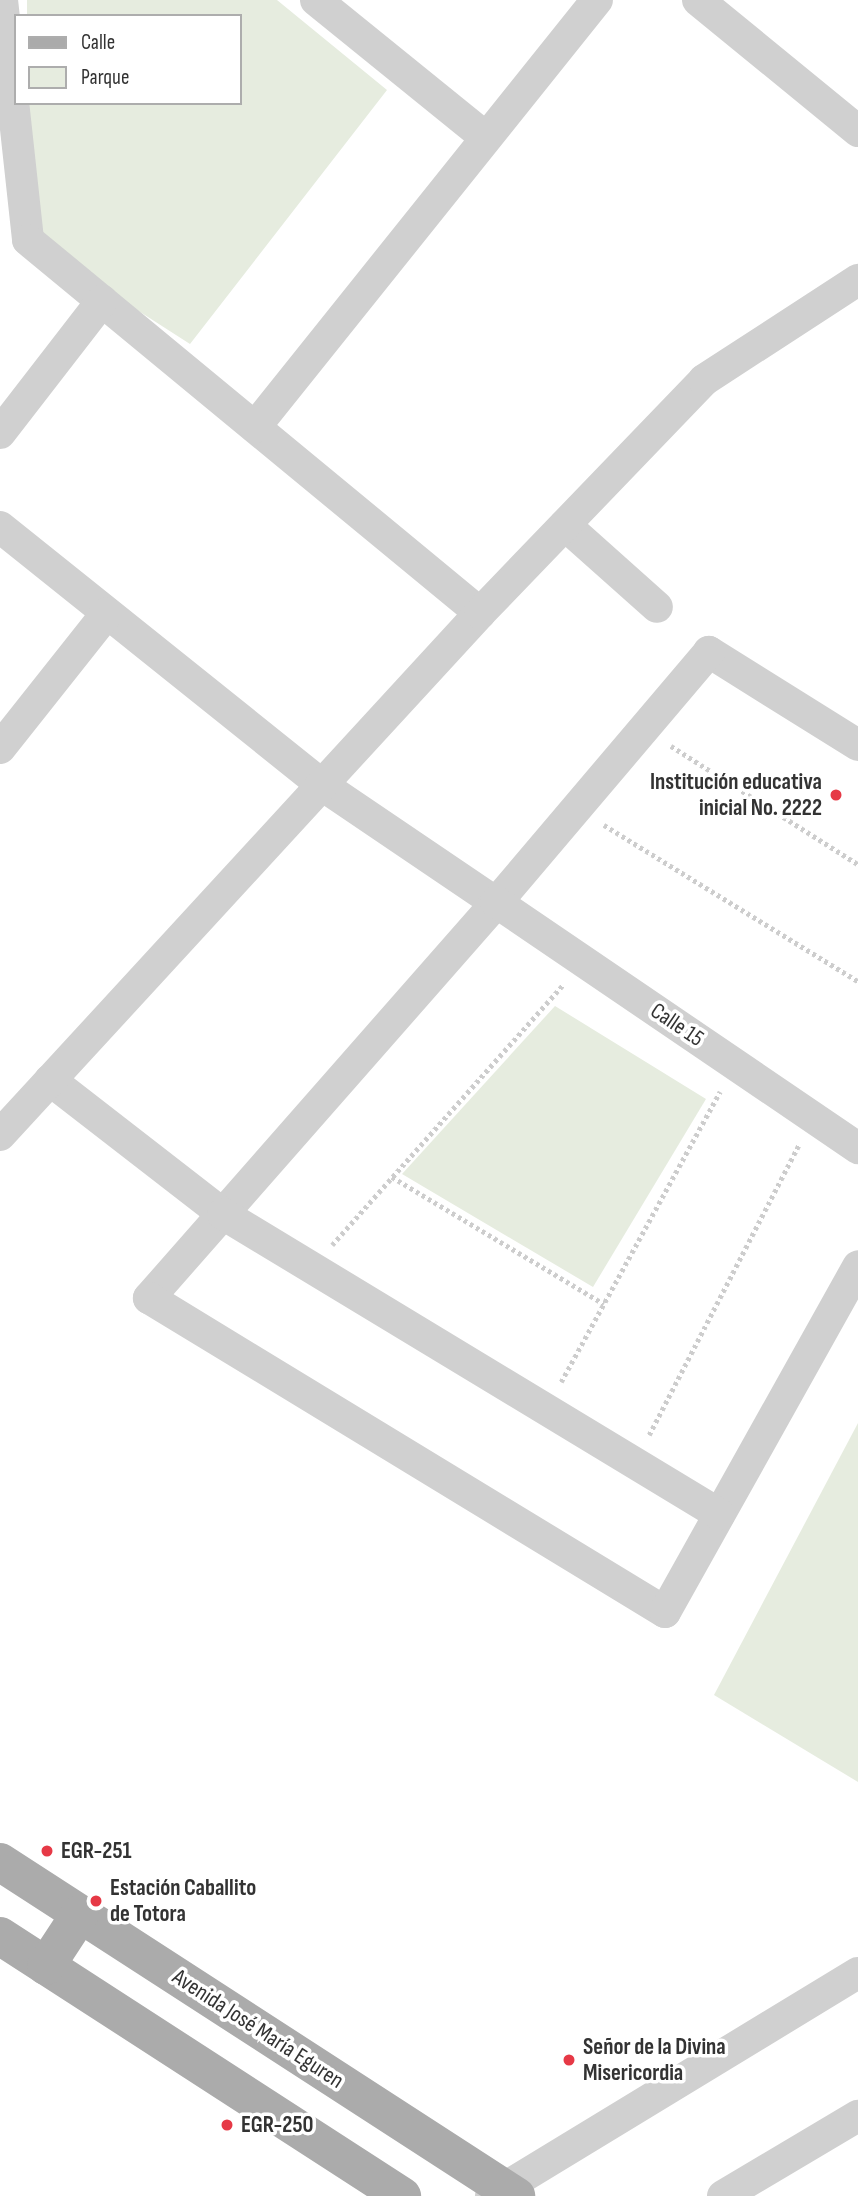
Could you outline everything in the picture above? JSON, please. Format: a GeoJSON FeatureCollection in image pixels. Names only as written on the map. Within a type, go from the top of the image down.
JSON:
{"type":"FeatureCollection","features":[{"type":"Feature","properties":{"kind":"main road","name":"Avenida José María Eguren"},"geometry":{"type":"LineString","coordinates":[[0,1862],[503,2194]]}},
{"type":"Feature","properties":{"kind":"main road"},"geometry":{"type":"LineString","coordinates":[[46,1966],[80,1914]]}},
{"type":"Feature","properties":{"kind":"main road"},"geometry":{"type":"LineString","coordinates":[[0,1936],[402,2196]]}},
{"type":"Feature","properties":{"kind":"street"},"geometry":{"type":"LineString","coordinates":[[2,0],[28,240],[480,613]]}},
{"type":"Feature","properties":{"kind":"street"},"geometry":{"type":"LineString","coordinates":[[316,0],[485,137]]}},
{"type":"Feature","properties":{"kind":"street"},"geometry":{"type":"LineString","coordinates":[[255,427],[597,0]]}},
{"type":"Feature","properties":{"kind":"street"},"geometry":{"type":"LineString","coordinates":[[698,0],[858,131]]}},
{"type":"Feature","properties":{"kind":"street"},"geometry":{"type":"LineString","coordinates":[[0,1135],[480,613],[704,380],[858,280]]}},
{"type":"Feature","properties":{"kind":"street"},"geometry":{"type":"LineString","coordinates":[[0,433],[102,301]]}},
{"type":"Feature","properties":{"kind":"street"},"geometry":{"type":"LineString","coordinates":[[565,524],[657,607]]}},
{"type":"Feature","properties":{"kind":"street","name":"Calle 15"},"geometry":{"type":"LineString","coordinates":[[0,527],[322,785],[858,1148]]}},
{"type":"Feature","properties":{"kind":"street"},"geometry":{"type":"LineString","coordinates":[[0,748],[107,612]]}},
{"type":"Feature","properties":{"kind":"street"},"geometry":{"type":"LineString","coordinates":[[858,745],[709,652],[496,902],[149,1298],[666,1612],[858,1266]]}},
{"type":"Feature","properties":{"kind":"street"},"geometry":{"type":"LineString","coordinates":[[50,1080],[223,1214],[719,1514]]}},
{"type":"Feature","properties":{"kind":"street"},"geometry":{"type":"LineString","coordinates":[[503,2194],[858,1973]]}},
{"type":"Feature","properties":{"kind":"street"},"geometry":{"type":"LineString","coordinates":[[723,2196],[858,2116]]}},
{"type":"Feature","properties":{"kind":"path"},"geometry":{"type":"LineString","coordinates":[[644,729],[858,864]]}},
{"type":"Feature","properties":{"kind":"path"},"geometry":{"type":"LineString","coordinates":[[577,808],[858,981]]}},
{"type":"Feature","properties":{"kind":"path"},"geometry":{"type":"LineString","coordinates":[[310,1269],[584,961]]}},
{"type":"Feature","properties":{"kind":"path"},"geometry":{"type":"LineString","coordinates":[[546,1410],[735,1064]]}},
{"type":"Feature","properties":{"kind":"path"},"geometry":{"type":"LineString","coordinates":[[634,1463],[813,1116]]}},
{"type":"Feature","properties":{"kind":"path"},"geometry":{"type":"LineString","coordinates":[[392,1177],[605,1304]]}},
{"type":"Feature","properties":{"kind":"green space"},"geometry":{"type":"Polygon","coordinates":[[[27,0],[277,0],[387,90],[190,344],[28,240],[28,105],[242,105],[242,14],[27,14],[27,0]]]}},
{"type":"Feature","properties":{"kind":"green space"},"geometry":{"type":"Polygon","coordinates":[[[555,1006],[706,1099],[593,1287],[402,1174],[555,1006]]]}},
{"type":"Feature","properties":{"kind":"green space"},"geometry":{"type":"Polygon","coordinates":[[[858,1423],[858,1782],[714,1695],[858,1423]]]}},
{"type":"Feature","properties":{"kind":"place","name":"Institución educativa inicial No. 2222"},"geometry":{"type":"Point","coordinates":[836,795]}},
{"type":"Feature","properties":{"kind":"place","name":"EGR-251"},"geometry":{"type":"Point","coordinates":[47,1851]}},
{"type":"Feature","properties":{"kind":"place","name":"Estación Caballito de Totora"},"geometry":{"type":"Point","coordinates":[96,1901]}},
{"type":"Feature","properties":{"kind":"place","name":"Señor de la Divina Misericordia"},"geometry":{"type":"Point","coordinates":[569,2060]}},
{"type":"Feature","properties":{"kind":"place","name":"EGR-250"},"geometry":{"type":"Point","coordinates":[227,2125]}}]}
